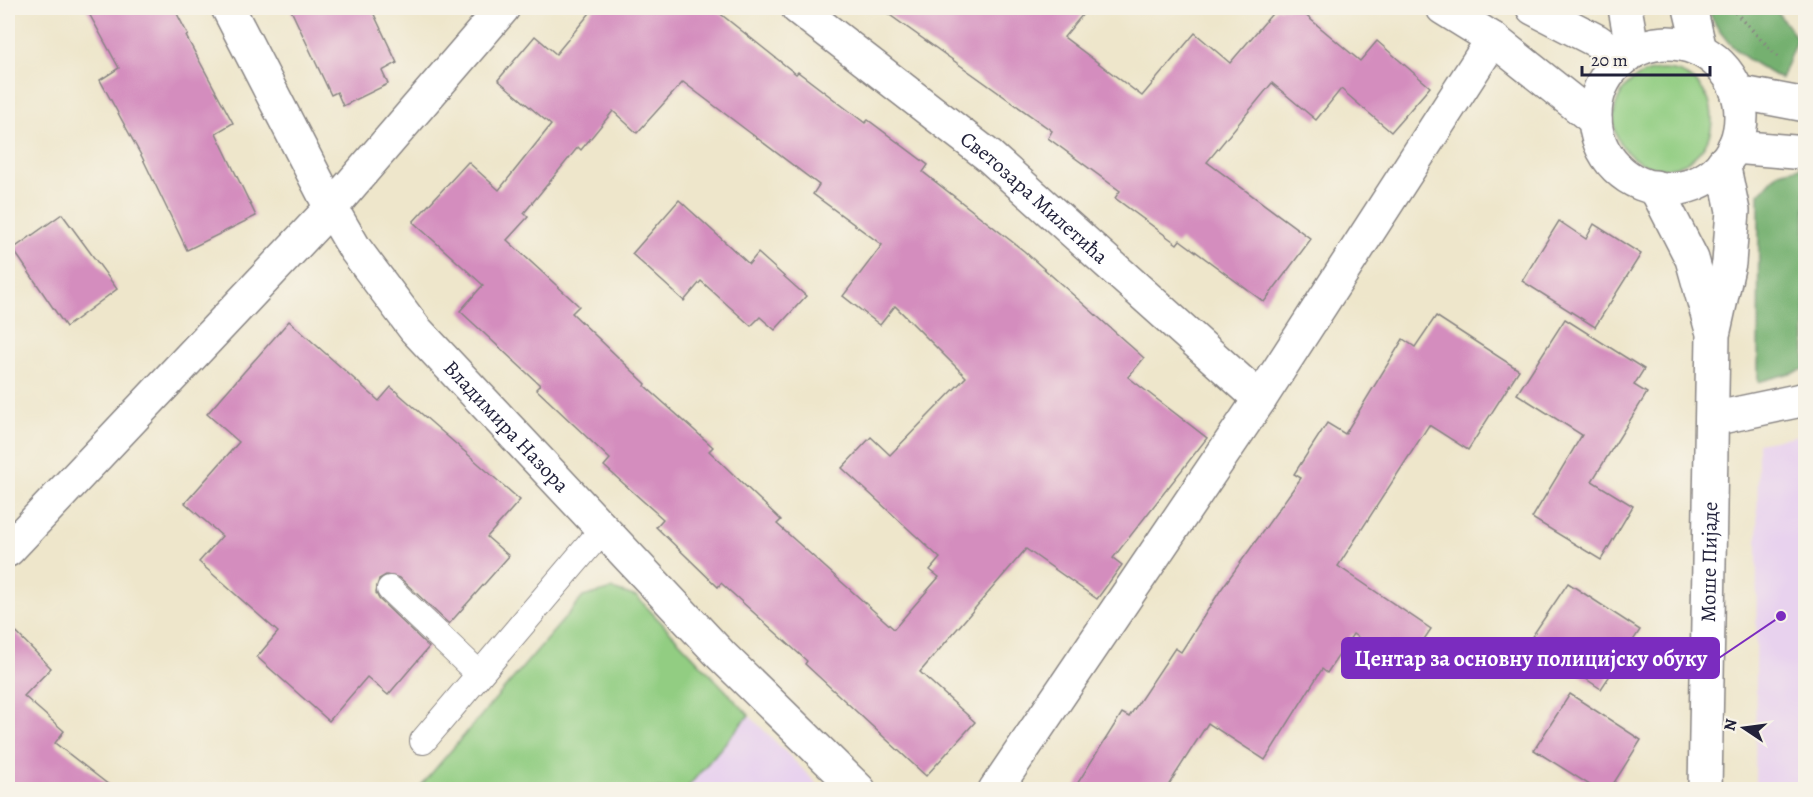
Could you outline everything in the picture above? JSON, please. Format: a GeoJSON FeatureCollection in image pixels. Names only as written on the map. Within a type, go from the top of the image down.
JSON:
{"type":"FeatureCollection","features":[{"type":"Feature","properties":{"kind":"street","name":"Владимира Назора"},"geometry":{"type":"LineString","coordinates":[[228,8],[331,208],[355,249],[415,329],[722,656],[859,789]]}},
{"type":"Feature","properties":{"kind":"street"},"geometry":{"type":"LineString","coordinates":[[8,550],[331,208],[503,8]]}},
{"type":"Feature","properties":{"kind":"street","name":"Светозара Милетића"},"geometry":{"type":"LineString","coordinates":[[798,8],[989,156],[1260,399]]}},
{"type":"Feature","properties":{"kind":"street"},"geometry":{"type":"LineString","coordinates":[[1443,8],[1493,39],[1595,120]]}},
{"type":"Feature","properties":{"kind":"street"},"geometry":{"type":"LineString","coordinates":[[1533,8],[1628,55]]}},
{"type":"Feature","properties":{"kind":"street"},"geometry":{"type":"LineString","coordinates":[[1625,8],[1628,55]]}},
{"type":"Feature","properties":{"kind":"street"},"geometry":{"type":"LineString","coordinates":[[1690,8],[1700,50]]}},
{"type":"Feature","properties":{"kind":"street"},"geometry":{"type":"LineString","coordinates":[[995,789],[1260,399],[1493,39]]}},
{"type":"Feature","properties":{"kind":"street"},"geometry":{"type":"LineString","coordinates":[[1666,42],[1684,44],[1700,50],[1722,67],[1737,92],[1741,110],[1740,129],[1729,155],[1692,185],[1674,189],[1636,182],[1620,171],[1607,156],[1599,138],[1595,120],[1598,97],[1607,76],[1628,55],[1666,42]]}},
{"type":"Feature","properties":{"kind":"street"},"geometry":{"type":"LineString","coordinates":[[1737,92],[1806,105]]}},
{"type":"Feature","properties":{"kind":"street"},"geometry":{"type":"LineString","coordinates":[[1729,155],[1773,152],[1806,153]]}},
{"type":"Feature","properties":{"kind":"street","name":"Моше Пијаде"},"geometry":{"type":"LineString","coordinates":[[1705,789],[1713,335],[1729,263],[1733,211],[1729,155]]}},
{"type":"Feature","properties":{"kind":"street","name":"Моше Пијаде"},"geometry":{"type":"LineString","coordinates":[[1654,187],[1692,259],[1713,335]]}},
{"type":"Feature","properties":{"kind":"street"},"geometry":{"type":"LineString","coordinates":[[1712,419],[1806,399]]}},
{"type":"Feature","properties":{"kind":"lane"},"geometry":{"type":"LineString","coordinates":[[423,741],[603,529]]}},
{"type":"Feature","properties":{"kind":"lane"},"geometry":{"type":"LineString","coordinates":[[390,589],[479,674]]}},
{"type":"Feature","properties":{"kind":"path"},"geometry":{"type":"LineString","coordinates":[[1730,8],[1771,52],[1785,63]]}},
{"type":"Feature","properties":{"kind":"shaded area"},"geometry":{"type":"Polygon","coordinates":[[[1805,434],[1805,789],[1755,789],[1758,443],[1805,434]]]}},
{"type":"Feature","properties":{"kind":"shaded area"},"geometry":{"type":"Polygon","coordinates":[[[749,715],[822,789],[686,790],[749,715]]]}},
{"type":"Feature","properties":{"kind":"green space"},"geometry":{"type":"Polygon","coordinates":[[[1707,8],[1774,8],[1797,38],[1781,79],[1737,51],[1721,33],[1707,8]]]}},
{"type":"Feature","properties":{"kind":"green space"},"geometry":{"type":"Polygon","coordinates":[[[1663,70],[1682,73],[1698,84],[1709,100],[1712,119],[1709,138],[1698,154],[1682,165],[1663,168],[1644,165],[1628,154],[1617,138],[1614,119],[1617,100],[1628,84],[1644,73],[1663,70]]]}},
{"type":"Feature","properties":{"kind":"green space"},"geometry":{"type":"Polygon","coordinates":[[[1805,166],[1805,369],[1758,382],[1759,194],[1779,172],[1805,166]]]}},
{"type":"Feature","properties":{"kind":"green space"},"geometry":{"type":"Polygon","coordinates":[[[612,589],[637,597],[749,715],[686,789],[418,789],[583,597],[612,589]]]}},
{"type":"Feature","properties":{"kind":"building"},"geometry":{"type":"Polygon","coordinates":[[[86,8],[174,8],[188,35],[186,36],[233,123],[216,133],[256,216],[187,250],[142,157],[100,80],[119,68],[86,8]]]}},
{"type":"Feature","properties":{"kind":"building"},"geometry":{"type":"Polygon","coordinates":[[[290,8],[371,8],[397,63],[382,71],[388,84],[343,106],[337,92],[331,95],[290,8]]]}},
{"type":"Feature","properties":{"kind":"building"},"geometry":{"type":"Polygon","coordinates":[[[594,8],[713,8],[796,74],[798,72],[865,123],[868,120],[928,165],[923,172],[1024,251],[1144,358],[1128,377],[1207,438],[1113,558],[1122,565],[1097,599],[1026,549],[920,672],[975,722],[926,776],[805,664],[807,661],[721,583],[718,587],[656,527],[663,519],[604,466],[610,459],[536,389],[540,385],[460,311],[483,285],[413,222],[468,162],[499,190],[551,125],[498,80],[535,36],[556,54],[594,8]],[[683,82],[637,133],[613,111],[581,150],[578,147],[524,213],[528,217],[507,240],[579,306],[572,313],[646,384],[645,386],[713,447],[709,451],[781,520],[777,524],[894,629],[939,577],[930,570],[940,558],[842,468],[871,437],[890,455],[966,377],[895,306],[880,325],[843,296],[882,245],[813,194],[819,185],[683,82]]]}},
{"type":"Feature","properties":{"kind":"building"},"geometry":{"type":"Polygon","coordinates":[[[880,8],[1088,8],[1064,37],[1142,96],[1195,33],[1230,63],[1277,8],[1297,8],[1360,61],[1377,41],[1430,87],[1391,132],[1341,89],[1316,120],[1272,83],[1207,162],[1311,239],[1264,302],[1180,240],[1177,244],[1115,198],[1120,191],[1048,138],[1052,131],[880,8]]]}},
{"type":"Feature","properties":{"kind":"building"},"geometry":{"type":"Polygon","coordinates":[[[679,200],[749,264],[758,253],[806,296],[775,330],[760,317],[751,326],[701,281],[684,301],[632,254],[679,200]]]}},
{"type":"Feature","properties":{"kind":"building"},"geometry":{"type":"Polygon","coordinates":[[[62,214],[117,289],[66,327],[13,249],[62,214]]]}},
{"type":"Feature","properties":{"kind":"building"},"geometry":{"type":"Polygon","coordinates":[[[1559,221],[1586,239],[1594,224],[1641,254],[1595,327],[1522,281],[1559,221]]]}},
{"type":"Feature","properties":{"kind":"building"},"geometry":{"type":"Polygon","coordinates":[[[1436,316],[1519,370],[1468,450],[1429,425],[1338,566],[1431,629],[1404,669],[1353,634],[1327,673],[1322,669],[1265,760],[1208,723],[1166,789],[1074,789],[1122,713],[1129,717],[1175,648],[1181,652],[1220,591],[1301,478],[1294,474],[1327,423],[1345,434],[1403,339],[1415,347],[1436,316]]]}},
{"type":"Feature","properties":{"kind":"building"},"geometry":{"type":"Polygon","coordinates":[[[1565,319],[1644,369],[1634,385],[1647,393],[1592,481],[1633,506],[1601,560],[1532,518],[1582,435],[1517,394],[1565,319]]]}},
{"type":"Feature","properties":{"kind":"building"},"geometry":{"type":"Polygon","coordinates":[[[289,321],[379,401],[391,387],[520,500],[487,537],[509,556],[449,624],[400,578],[386,575],[379,579],[376,593],[379,599],[429,647],[388,695],[367,677],[329,721],[257,657],[278,632],[199,562],[222,536],[185,503],[239,442],[207,414],[289,321]]]}},
{"type":"Feature","properties":{"kind":"building"},"geometry":{"type":"Polygon","coordinates":[[[1568,583],[1640,630],[1601,689],[1529,641],[1568,583]]]}},
{"type":"Feature","properties":{"kind":"building"},"geometry":{"type":"Polygon","coordinates":[[[8,624],[51,668],[24,696],[64,731],[55,743],[114,789],[8,789],[8,624]]]}},
{"type":"Feature","properties":{"kind":"building"},"geometry":{"type":"Polygon","coordinates":[[[1570,694],[1641,740],[1610,789],[1596,789],[1534,750],[1570,694]]]}},
{"type":"Feature","properties":{"kind":"place","name":"Центар за основну полицијску обуку"},"geometry":{"type":"Point","coordinates":[1781,616]}}]}
